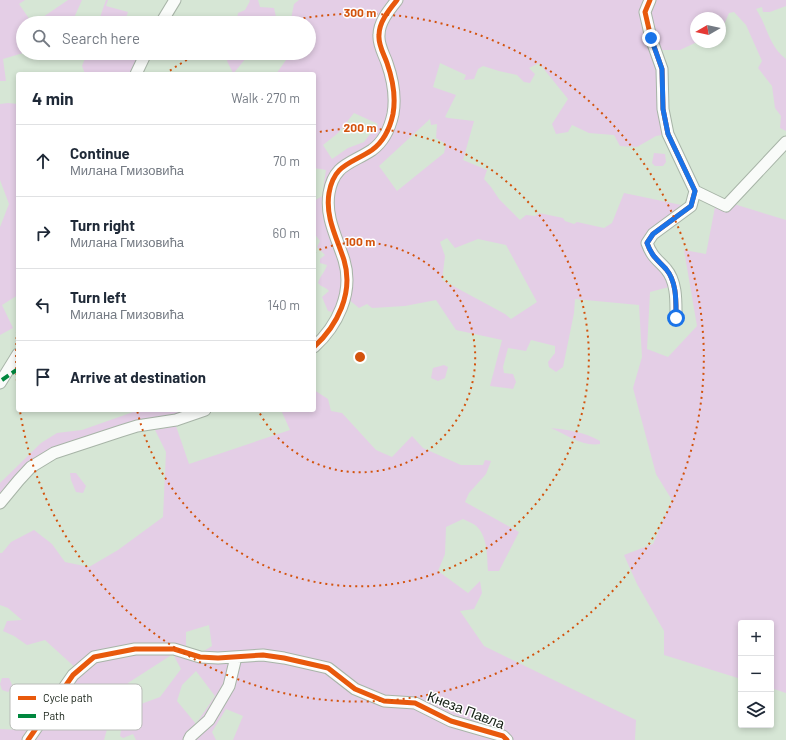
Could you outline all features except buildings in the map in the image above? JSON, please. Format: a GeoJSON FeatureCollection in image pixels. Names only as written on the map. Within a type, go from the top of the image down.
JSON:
{"type":"FeatureCollection","features":[{"type":"Feature","properties":{"kind":"street"},"geometry":{"type":"LineString","coordinates":[[165,16],[175,0]]}},
{"type":"Feature","properties":{"kind":"street"},"geometry":{"type":"LineString","coordinates":[[316,346],[331,329],[336,320],[343,304],[347,284],[346,269],[331,224],[328,210],[332,181],[342,167],[377,146],[385,136],[392,119],[394,102],[393,84],[378,36],[385,16],[397,0]]}},
{"type":"Feature","properties":{"kind":"street"},"geometry":{"type":"LineString","coordinates":[[650,0],[645,12],[651,38],[662,69],[663,109],[668,134],[695,191],[726,206],[786,142]]}},
{"type":"Feature","properties":{"kind":"street"},"geometry":{"type":"LineString","coordinates":[[137,72],[143,60]]}},
{"type":"Feature","properties":{"kind":"street"},"geometry":{"type":"LineString","coordinates":[[676,318],[676,298],[673,281],[667,270],[651,253],[647,243],[653,234],[691,206],[695,191]]}},
{"type":"Feature","properties":{"kind":"street"},"geometry":{"type":"LineString","coordinates":[[0,383],[16,357]]}},
{"type":"Feature","properties":{"kind":"street"},"geometry":{"type":"LineString","coordinates":[[0,503],[32,467],[54,453],[138,426],[176,420],[199,412]]}},
{"type":"Feature","properties":{"kind":"street","name":"Кнеза Павла"},"geometry":{"type":"LineString","coordinates":[[67,684],[73,675],[94,657],[136,649],[174,649],[200,657],[263,655],[328,668],[355,689],[369,695],[384,701],[415,703],[451,721],[503,736],[507,740]]}},
{"type":"Feature","properties":{"kind":"street"},"geometry":{"type":"LineString","coordinates":[[189,740],[191,736],[209,720],[229,686],[236,657]]}},
{"type":"Feature","properties":{"kind":"street","name":"Кнеза Павла"},"geometry":{"type":"LineString","coordinates":[[28,740],[35,730]]}},
{"type":"Feature","properties":{"kind":"shaded area"},"geometry":{"type":"Polygon","coordinates":[[[0,0],[25,0],[19,4],[27,16],[16,16],[16,55],[3,59],[6,81],[0,81],[0,0]]]}},
{"type":"Feature","properties":{"kind":"shaded area"},"geometry":{"type":"Polygon","coordinates":[[[68,0],[82,0],[75,16],[44,16],[68,0]]]}},
{"type":"Feature","properties":{"kind":"shaded area"},"geometry":{"type":"Polygon","coordinates":[[[106,0],[108,0],[106,6],[128,12],[127,16],[100,16],[106,0]]]}},
{"type":"Feature","properties":{"kind":"shaded area"},"geometry":{"type":"Polygon","coordinates":[[[249,0],[258,0],[260,7],[274,8],[276,16],[238,16],[238,13],[245,10],[250,1],[249,0]]]}},
{"type":"Feature","properties":{"kind":"shaded area"},"geometry":{"type":"Polygon","coordinates":[[[299,0],[786,0],[786,6],[770,12],[763,12],[762,7],[756,9],[772,42],[780,54],[786,59],[786,131],[780,128],[781,116],[775,108],[772,86],[758,68],[762,61],[746,25],[734,12],[729,13],[726,20],[726,12],[690,12],[690,45],[680,50],[662,50],[666,105],[672,133],[656,136],[637,147],[620,146],[614,135],[589,133],[572,125],[568,132],[556,134],[552,124],[568,99],[539,63],[529,68],[535,74],[530,83],[524,82],[517,75],[483,66],[478,69],[474,79],[464,80],[466,75],[440,63],[433,87],[456,95],[445,117],[474,121],[463,160],[487,170],[484,179],[499,199],[520,220],[526,215],[535,216],[539,213],[563,218],[565,221],[574,224],[577,222],[604,228],[612,223],[624,193],[686,206],[653,230],[654,237],[651,244],[654,244],[669,287],[650,292],[647,349],[668,357],[697,326],[684,250],[706,254],[715,207],[698,197],[700,189],[724,201],[786,220],[786,693],[774,689],[774,620],[738,620],[738,678],[664,655],[664,631],[637,584],[624,555],[653,544],[672,500],[656,474],[633,388],[642,357],[639,305],[575,299],[574,313],[563,367],[556,372],[549,367],[548,362],[555,353],[555,346],[531,340],[526,351],[508,348],[503,367],[504,373],[513,374],[516,382],[513,389],[490,386],[502,340],[456,330],[436,300],[405,306],[372,308],[367,304],[359,308],[348,299],[352,280],[351,269],[331,214],[330,197],[334,183],[341,170],[380,148],[392,130],[386,129],[368,149],[339,165],[330,177],[327,186],[324,206],[325,216],[330,236],[339,258],[344,276],[342,297],[336,313],[328,311],[322,297],[329,291],[318,283],[327,265],[320,263],[320,259],[325,255],[317,247],[320,241],[316,236],[316,200],[322,196],[326,170],[316,168],[316,72],[277,72],[286,60],[316,60],[316,16],[292,16],[294,4],[299,0]],[[354,113],[338,133],[323,145],[332,159],[348,148],[364,142],[378,124],[354,113]],[[430,119],[379,166],[397,191],[444,153],[446,144],[436,138],[437,124],[431,125],[430,119]],[[447,238],[440,242],[445,256],[442,280],[505,314],[511,319],[537,302],[506,245],[478,239],[455,248],[447,238]]]}},
{"type":"Feature","properties":{"kind":"shaded area"},"geometry":{"type":"Polygon","coordinates":[[[84,60],[142,60],[136,72],[84,72],[82,66],[84,60]]]}},
{"type":"Feature","properties":{"kind":"shaded area"},"geometry":{"type":"Polygon","coordinates":[[[244,60],[235,72],[232,72],[227,61],[244,60]]]}},
{"type":"Feature","properties":{"kind":"shaded area"},"geometry":{"type":"Polygon","coordinates":[[[0,104],[16,104],[16,296],[2,305],[13,328],[0,335],[0,227],[9,204],[0,180],[0,104]]]}},
{"type":"Feature","properties":{"kind":"shaded area"},"geometry":{"type":"Polygon","coordinates":[[[654,153],[665,154],[666,162],[663,166],[655,166],[652,163],[654,153]]]}},
{"type":"Feature","properties":{"kind":"shaded area"},"geometry":{"type":"Polygon","coordinates":[[[444,365],[448,367],[445,378],[438,381],[431,378],[433,368],[444,365]]]}},
{"type":"Feature","properties":{"kind":"shaded area"},"geometry":{"type":"Polygon","coordinates":[[[316,391],[328,399],[331,411],[342,413],[376,450],[392,457],[412,436],[423,448],[461,465],[483,465],[485,460],[491,461],[486,474],[469,493],[465,502],[519,532],[499,571],[488,571],[485,540],[479,529],[475,525],[463,519],[446,527],[445,554],[438,571],[468,593],[480,581],[482,593],[474,609],[460,611],[484,646],[636,720],[635,740],[233,740],[243,716],[226,709],[212,732],[216,740],[136,740],[133,734],[123,738],[120,736],[121,730],[142,730],[142,704],[160,697],[181,669],[173,654],[129,684],[63,684],[78,670],[45,640],[27,645],[14,636],[3,631],[7,621],[22,620],[8,608],[0,605],[0,553],[2,553],[11,542],[34,530],[52,544],[65,562],[89,567],[118,550],[163,517],[166,452],[155,430],[176,426],[189,464],[290,430],[282,412],[316,412],[316,391]],[[209,625],[186,632],[186,650],[203,661],[211,663],[223,662],[199,654],[212,646],[209,625]],[[196,671],[182,685],[177,701],[196,724],[215,696],[196,671]]]}},
{"type":"Feature","properties":{"kind":"shaded area"},"geometry":{"type":"Polygon","coordinates":[[[133,412],[190,412],[60,453],[39,455],[11,483],[0,500],[0,483],[41,443],[57,433],[82,430],[133,412]]]}},
{"type":"Feature","properties":{"kind":"shaded area"},"geometry":{"type":"Polygon","coordinates":[[[551,428],[582,433],[600,441],[600,444],[587,444],[551,428]]]}},
{"type":"Feature","properties":{"kind":"shaded area"},"geometry":{"type":"Polygon","coordinates":[[[70,473],[76,473],[86,486],[83,493],[76,492],[70,473]]]}},
{"type":"Feature","properties":{"kind":"shaded area"},"geometry":{"type":"Polygon","coordinates":[[[2,678],[9,678],[12,684],[10,684],[10,690],[8,692],[2,690],[0,684],[2,678]]]}},
{"type":"Feature","properties":{"kind":"shaded area"},"geometry":{"type":"Polygon","coordinates":[[[0,729],[107,730],[104,740],[0,740],[0,729]]]}},
{"type":"Feature","properties":{"kind":"marked path"},"geometry":{"type":"LineString","coordinates":[[2,380],[16,370]]}},
{"type":"Feature","properties":{"kind":"cycle path"},"geometry":{"type":"LineString","coordinates":[[316,345],[330,329],[336,319],[345,296],[347,285],[347,272],[344,260],[330,219],[328,202],[331,183],[339,170],[376,147],[383,139],[390,124],[393,114],[394,95],[391,76],[380,46],[379,30],[388,12],[397,0]]}},
{"type":"Feature","properties":{"kind":"cycle path"},"geometry":{"type":"LineString","coordinates":[[650,0],[645,12],[651,38],[662,69],[663,109],[668,134],[695,191],[691,206],[653,234],[647,243],[653,255],[670,274],[675,292],[676,318]]}},
{"type":"Feature","properties":{"kind":"cycle path"},"geometry":{"type":"LineString","coordinates":[[67,684],[73,675],[94,657],[135,649],[174,649],[200,657],[218,658],[263,655],[328,668],[355,689],[384,701],[415,703],[451,721],[503,736],[507,740]]}},
{"type":"Feature","properties":{"kind":"cycle path"},"geometry":{"type":"LineString","coordinates":[[28,740],[35,730]]}},
{"type":"Feature","properties":{"kind":"route"},"geometry":{"type":"LineString","coordinates":[[651,38],[662,69],[663,109],[668,134],[695,191],[691,206],[653,234],[647,243],[651,253],[667,270],[673,281],[676,298],[676,318]]}}]}
